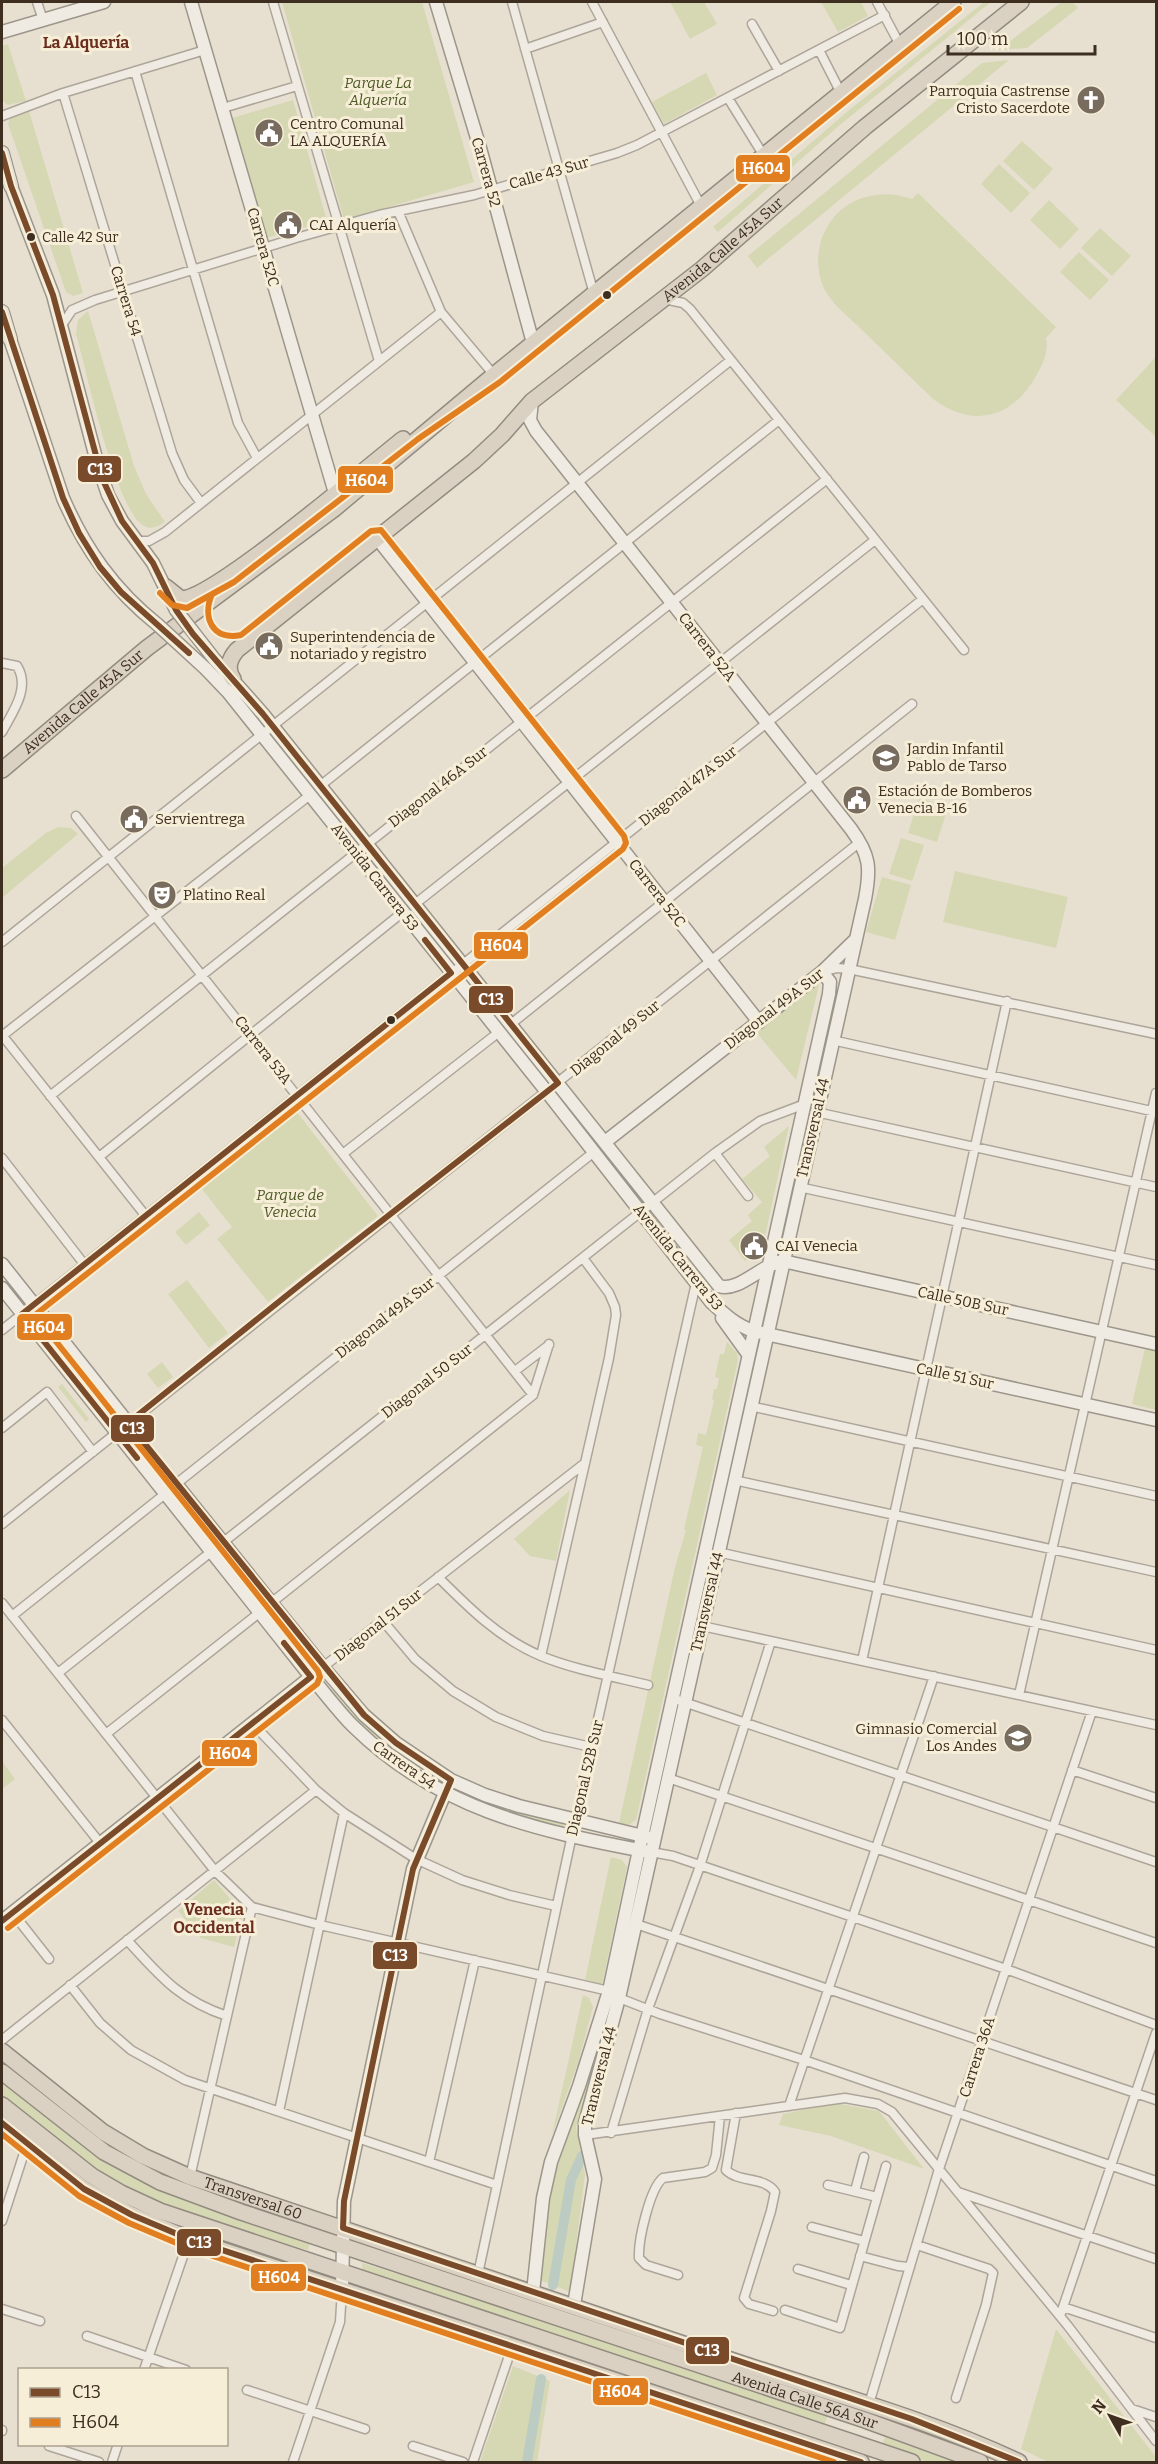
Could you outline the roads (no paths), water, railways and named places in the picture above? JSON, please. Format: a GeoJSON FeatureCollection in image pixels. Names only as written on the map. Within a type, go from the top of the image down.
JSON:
{"type":"FeatureCollection","features":[{"type":"Feature","properties":{"kind":"highway","name":"Avenida Calle 45A Sur"},"geometry":{"type":"LineString","coordinates":[[2,770],[147,648],[334,509],[533,343],[953,2]]}},
{"type":"Feature","properties":{"kind":"highway","name":"Avenida Calle 45A Sur"},"geometry":{"type":"LineString","coordinates":[[233,679],[230,675],[229,663],[237,650],[489,447],[507,430],[531,401],[744,234],[866,127],[1021,2]]}},
{"type":"Feature","properties":{"kind":"highway"},"geometry":{"type":"LineString","coordinates":[[166,587],[181,599],[193,596],[259,553],[413,432],[494,375]]}},
{"type":"Feature","properties":{"kind":"highway","name":"Transversal 60"},"geometry":{"type":"LineString","coordinates":[[2,2051],[103,2132],[143,2156],[190,2177],[533,2292]]}},
{"type":"Feature","properties":{"kind":"highway","name":"Transversal 60"},"geometry":{"type":"LineString","coordinates":[[2,2072],[104,2152],[160,2182],[241,2212],[527,2307]]}},
{"type":"Feature","properties":{"kind":"highway"},"geometry":{"type":"LineString","coordinates":[[2,2105],[92,2176],[140,2202],[188,2221],[460,2313]]}},
{"type":"Feature","properties":{"kind":"highway"},"geometry":{"type":"LineString","coordinates":[[2,2123],[84,2189],[163,2229],[861,2463]]}},
{"type":"Feature","properties":{"kind":"highway"},"geometry":{"type":"LineString","coordinates":[[241,2212],[278,2206]]}},
{"type":"Feature","properties":{"kind":"highway"},"geometry":{"type":"LineString","coordinates":[[163,2229],[188,2221]]}},
{"type":"Feature","properties":{"kind":"highway"},"geometry":{"type":"LineString","coordinates":[[425,2256],[461,2285]]}},
{"type":"Feature","properties":{"kind":"highway","name":"Avenida Calle 56A Sur"},"geometry":{"type":"LineString","coordinates":[[533,2292],[869,2404],[1019,2463]]}},
{"type":"Feature","properties":{"kind":"highway","name":"Avenida Calle 56A Sur"},"geometry":{"type":"LineString","coordinates":[[527,2307],[865,2420],[980,2463]]}},
{"type":"Feature","properties":{"kind":"highway"},"geometry":{"type":"LineString","coordinates":[[404,2311],[460,2313]]}},
{"type":"Feature","properties":{"kind":"highway","name":"Avenida Calle 56A Sur"},"geometry":{"type":"LineString","coordinates":[[460,2313],[912,2463]]}},
{"type":"Feature","properties":{"kind":"highway"},"geometry":{"type":"LineString","coordinates":[[683,2360],[729,2359]]}},
{"type":"Feature","properties":{"kind":"highway"},"geometry":{"type":"LineString","coordinates":[[691,2389],[739,2422]]}},
{"type":"Feature","properties":{"kind":"main road"},"geometry":{"type":"LineString","coordinates":[[2,153],[11,186]]}},
{"type":"Feature","properties":{"kind":"main road"},"geometry":{"type":"LineString","coordinates":[[2,312],[10,339]]}},
{"type":"Feature","properties":{"kind":"street"},"geometry":{"type":"LineString","coordinates":[[37,2],[43,20]]}},
{"type":"Feature","properties":{"kind":"street"},"geometry":{"type":"LineString","coordinates":[[2,32],[104,2]]}},
{"type":"Feature","properties":{"kind":"street","name":"Carrera 52C"},"geometry":{"type":"LineString","coordinates":[[191,2],[335,493]]}},
{"type":"Feature","properties":{"kind":"street"},"geometry":{"type":"LineString","coordinates":[[273,2],[379,361]]}},
{"type":"Feature","properties":{"kind":"street","name":"Carrera 52"},"geometry":{"type":"LineString","coordinates":[[436,2],[533,343]]}},
{"type":"Feature","properties":{"kind":"street"},"geometry":{"type":"LineString","coordinates":[[512,2],[594,294]]}},
{"type":"Feature","properties":{"kind":"street"},"geometry":{"type":"LineString","coordinates":[[592,2],[701,206]]}},
{"type":"Feature","properties":{"kind":"street"},"geometry":{"type":"LineString","coordinates":[[877,2],[900,45]]}},
{"type":"Feature","properties":{"kind":"street","name":"Calle 43 Sur"},"geometry":{"type":"LineString","coordinates":[[62,325],[77,307],[123,292],[340,226],[491,190],[617,153],[662,132],[885,15]]}},
{"type":"Feature","properties":{"kind":"street"},"geometry":{"type":"LineString","coordinates":[[525,49],[603,22]]}},
{"type":"Feature","properties":{"kind":"street"},"geometry":{"type":"LineString","coordinates":[[752,24],[779,71]]}},
{"type":"Feature","properties":{"kind":"street"},"geometry":{"type":"LineString","coordinates":[[2,116],[63,93],[205,50]]}},
{"type":"Feature","properties":{"kind":"street"},"geometry":{"type":"LineString","coordinates":[[819,50],[841,93]]}},
{"type":"Feature","properties":{"kind":"street"},"geometry":{"type":"LineString","coordinates":[[135,71],[238,423],[257,459]]}},
{"type":"Feature","properties":{"kind":"street"},"geometry":{"type":"LineString","coordinates":[[223,108],[297,86]]}},
{"type":"Feature","properties":{"kind":"street","name":"Carrera 54"},"geometry":{"type":"LineString","coordinates":[[63,93],[172,453],[184,480],[201,503]]}},
{"type":"Feature","properties":{"kind":"street"},"geometry":{"type":"LineString","coordinates":[[728,98],[764,156]]}},
{"type":"Feature","properties":{"kind":"street","name":"Avenida Carrera 53"},"geometry":{"type":"LineString","coordinates":[[11,186],[53,295],[102,478],[115,509],[153,563],[176,610],[367,844],[719,1286],[731,1287],[770,1265]]}},
{"type":"Feature","properties":{"kind":"street"},"geometry":{"type":"LineString","coordinates":[[398,211],[441,312],[494,375]]}},
{"type":"Feature","properties":{"kind":"street"},"geometry":{"type":"LineString","coordinates":[[664,299],[683,303],[964,650]]}},
{"type":"Feature","properties":{"kind":"street"},"geometry":{"type":"LineString","coordinates":[[136,541],[145,542],[159,537],[441,312]]}},
{"type":"Feature","properties":{"kind":"street","name":"Avenida Carrera 53"},"geometry":{"type":"LineString","coordinates":[[10,339],[63,498],[74,523],[95,559],[121,592],[228,692],[711,1302],[733,1322],[753,1331]]}},
{"type":"Feature","properties":{"kind":"street"},"geometry":{"type":"LineString","coordinates":[[2,942],[731,360]]}},
{"type":"Feature","properties":{"kind":"street","name":"Carrera 52A"},"geometry":{"type":"LineString","coordinates":[[531,401],[530,420],[536,431],[860,842],[869,869],[865,899]]}},
{"type":"Feature","properties":{"kind":"street"},"geometry":{"type":"LineString","coordinates":[[320,786],[779,420]]}},
{"type":"Feature","properties":{"kind":"street","name":"Diagonal 46A Sur"},"geometry":{"type":"LineString","coordinates":[[50,1096],[827,479]]}},
{"type":"Feature","properties":{"kind":"street","name":"Carrera 52C"},"geometry":{"type":"LineString","coordinates":[[377,538],[759,1022]]}},
{"type":"Feature","properties":{"kind":"street"},"geometry":{"type":"LineString","coordinates":[[415,904],[875,540]]}},
{"type":"Feature","properties":{"kind":"street","name":"Diagonal 47A Sur"},"geometry":{"type":"LineString","coordinates":[[2,1330],[923,599]]}},
{"type":"Feature","properties":{"kind":"street"},"geometry":{"type":"LineString","coordinates":[[2,663],[17,666],[23,681],[19,700],[2,732]]}},
{"type":"Feature","properties":{"kind":"street"},"geometry":{"type":"LineString","coordinates":[[511,1024],[912,704]]}},
{"type":"Feature","properties":{"kind":"street"},"geometry":{"type":"LineString","coordinates":[[146,1215],[2,1035],[310,795]]}},
{"type":"Feature","properties":{"kind":"street","name":"Carrera 53A"},"geometry":{"type":"LineString","coordinates":[[76,816],[392,1213],[533,1395]]}},
{"type":"Feature","properties":{"kind":"street","name":"Diagonal 49 Sur"},"geometry":{"type":"LineString","coordinates":[[2,1524],[860,842]]}},
{"type":"Feature","properties":{"kind":"street","name":"Transversal 44"},"geometry":{"type":"LineString","coordinates":[[533,2292],[543,2199],[551,2162],[614,1994],[636,1924],[647,1849],[642,1834],[678,1700],[702,1626],[865,899]]}},
{"type":"Feature","properties":{"kind":"street"},"geometry":{"type":"LineString","coordinates":[[99,1157],[403,912]]}},
{"type":"Feature","properties":{"kind":"street","name":"Diagonal 49A Sur"},"geometry":{"type":"LineString","coordinates":[[605,1143],[822,972],[855,939]]}},
{"type":"Feature","properties":{"kind":"street"},"geometry":{"type":"LineString","coordinates":[[822,972],[837,968],[849,969],[1156,1034]]}},
{"type":"Feature","properties":{"kind":"street","name":"Transversal 44"},"geometry":{"type":"LineString","coordinates":[[574,2306],[595,2179],[585,2135],[585,2123],[647,1849],[668,1778],[678,1700],[748,1354],[770,1265],[829,994],[830,982],[822,972]]}},
{"type":"Feature","properties":{"kind":"street"},"geometry":{"type":"LineString","coordinates":[[862,1661],[1007,1001]]}},
{"type":"Feature","properties":{"kind":"street"},"geometry":{"type":"LineString","coordinates":[[344,1153],[499,1032]]}},
{"type":"Feature","properties":{"kind":"street"},"geometry":{"type":"LineString","coordinates":[[832,1040],[1154,1111]]}},
{"type":"Feature","properties":{"kind":"street"},"geometry":{"type":"LineString","coordinates":[[1019,1695],[1154,1111],[1156,1093]]}},
{"type":"Feature","properties":{"kind":"street","name":"Diagonal 50 Sur"},"geometry":{"type":"LineString","coordinates":[[58,1673],[715,1154],[760,1121],[805,1104]]}},
{"type":"Feature","properties":{"kind":"street"},"geometry":{"type":"LineString","coordinates":[[816,1112],[1156,1188]]}},
{"type":"Feature","properties":{"kind":"street","name":"Diagonal 49A Sur"},"geometry":{"type":"LineString","coordinates":[[176,1484],[594,1152]]}},
{"type":"Feature","properties":{"kind":"street"},"geometry":{"type":"LineString","coordinates":[[715,1154],[748,1196]]}},
{"type":"Feature","properties":{"kind":"street"},"geometry":{"type":"LineString","coordinates":[[2,1158],[84,1264]]}},
{"type":"Feature","properties":{"kind":"street"},"geometry":{"type":"LineString","coordinates":[[799,1186],[1156,1265]]}},
{"type":"Feature","properties":{"kind":"street"},"geometry":{"type":"LineString","coordinates":[[541,1656],[616,1315],[609,1293],[583,1258]]}},
{"type":"Feature","properties":{"kind":"street","name":"Calle 50B Sur"},"geometry":{"type":"LineString","coordinates":[[770,1265],[783,1261],[1156,1344]]}},
{"type":"Feature","properties":{"kind":"street"},"geometry":{"type":"LineString","coordinates":[[2,1264],[128,1423]]}},
{"type":"Feature","properties":{"kind":"street","name":"Diagonal 52B Sur"},"geometry":{"type":"LineString","coordinates":[[478,2274],[556,1906],[696,1283]]}},
{"type":"Feature","properties":{"kind":"street","name":"Carrera 54"},"geometry":{"type":"LineString","coordinates":[[2,1288],[311,1677],[352,1725],[371,1742],[445,1794],[477,1809],[513,1822],[647,1849]]}},
{"type":"Feature","properties":{"kind":"street"},"geometry":{"type":"LineString","coordinates":[[711,1302],[748,1354]]}},
{"type":"Feature","properties":{"kind":"street","name":"Calle 51 Sur"},"geometry":{"type":"LineString","coordinates":[[753,1331],[1156,1420]]}},
{"type":"Feature","properties":{"kind":"street"},"geometry":{"type":"LineString","coordinates":[[271,1603],[533,1395],[549,1344],[515,1371]]}},
{"type":"Feature","properties":{"kind":"street"},"geometry":{"type":"LineString","coordinates":[[2,1428],[47,1392],[93,1452]]}},
{"type":"Feature","properties":{"kind":"street"},"geometry":{"type":"LineString","coordinates":[[750,1406],[1156,1496]]}},
{"type":"Feature","properties":{"kind":"street","name":"Diagonal 51 Sur"},"geometry":{"type":"LineString","coordinates":[[2,1921],[585,1463]]}},
{"type":"Feature","properties":{"kind":"street"},"geometry":{"type":"LineString","coordinates":[[734,1480],[1156,1572]]}},
{"type":"Feature","properties":{"kind":"street","name":"Carrera 54"},"geometry":{"type":"LineString","coordinates":[[176,1484],[323,1667],[379,1729],[405,1750],[451,1779],[519,1806],[642,1834]]}},
{"type":"Feature","properties":{"kind":"street"},"geometry":{"type":"LineString","coordinates":[[12,1616],[165,1494]]}},
{"type":"Feature","properties":{"kind":"street"},"geometry":{"type":"LineString","coordinates":[[718,1552],[1156,1650]]}},
{"type":"Feature","properties":{"kind":"street"},"geometry":{"type":"LineString","coordinates":[[438,1577],[474,1612],[505,1637],[541,1656],[648,1685]]}},
{"type":"Feature","properties":{"kind":"street"},"geometry":{"type":"LineString","coordinates":[[2,1603],[214,1871],[252,1907],[614,1994],[648,2009],[958,2112],[1156,2181]]}},
{"type":"Feature","properties":{"kind":"street"},"geometry":{"type":"LineString","coordinates":[[106,1734],[259,1612]]}},
{"type":"Feature","properties":{"kind":"street"},"geometry":{"type":"LineString","coordinates":[[383,1621],[415,1659],[453,1691],[496,1717],[543,1736],[591,1747]]}},
{"type":"Feature","properties":{"kind":"street"},"geometry":{"type":"LineString","coordinates":[[702,1626],[1156,1725]]}},
{"type":"Feature","properties":{"kind":"street"},"geometry":{"type":"LineString","coordinates":[[611,2133],[648,2009],[700,1866],[771,1641]]}},
{"type":"Feature","properties":{"kind":"street"},"geometry":{"type":"LineString","coordinates":[[789,2106],[934,1676]]}},
{"type":"Feature","properties":{"kind":"street"},"geometry":{"type":"LineString","coordinates":[[678,1700],[1156,1862]]}},
{"type":"Feature","properties":{"kind":"street","name":"Carrera 36A"},"geometry":{"type":"LineString","coordinates":[[869,2404],[939,2169],[1092,1711]]}},
{"type":"Feature","properties":{"kind":"street"},"geometry":{"type":"LineString","coordinates":[[2,1720],[100,1844]]}},
{"type":"Feature","properties":{"kind":"street"},"geometry":{"type":"LineString","coordinates":[[252,1723],[316,1790],[344,1814],[416,1859],[481,1886],[556,1906]]}},
{"type":"Feature","properties":{"kind":"street"},"geometry":{"type":"LineString","coordinates":[[1072,1770],[1156,1798]]}},
{"type":"Feature","properties":{"kind":"street"},"geometry":{"type":"LineString","coordinates":[[668,1778],[1156,1942]]}},
{"type":"Feature","properties":{"kind":"street"},"geometry":{"type":"LineString","coordinates":[[293,2463],[340,2322],[344,2201],[416,1859],[451,1779]]}},
{"type":"Feature","properties":{"kind":"street"},"geometry":{"type":"LineString","coordinates":[[2,2040],[316,1790]]}},
{"type":"Feature","properties":{"kind":"street"},"geometry":{"type":"LineString","coordinates":[[279,2111],[344,1814]]}},
{"type":"Feature","properties":{"kind":"street"},"geometry":{"type":"LineString","coordinates":[[647,1849],[1006,1969],[1156,2025]]}},
{"type":"Feature","properties":{"kind":"street"},"geometry":{"type":"LineString","coordinates":[[190,2177],[252,1907]]}},
{"type":"Feature","properties":{"kind":"street"},"geometry":{"type":"LineString","coordinates":[[12,1912],[49,1959]]}},
{"type":"Feature","properties":{"kind":"street"},"geometry":{"type":"LineString","coordinates":[[636,1924],[1156,2100]]}},
{"type":"Feature","properties":{"kind":"street"},"geometry":{"type":"LineString","coordinates":[[127,1940],[172,1988],[203,2008],[227,2016]]}},
{"type":"Feature","properties":{"kind":"street"},"geometry":{"type":"LineString","coordinates":[[429,2162],[475,1960]]}},
{"type":"Feature","properties":{"kind":"street"},"geometry":{"type":"LineString","coordinates":[[70,1985],[100,2023],[131,2050],[185,2080],[497,2185]]}},
{"type":"Feature","properties":{"kind":"street"},"geometry":{"type":"LineString","coordinates":[[1060,2316],[1156,2032]]}},
{"type":"Feature","properties":{"kind":"street"},"geometry":{"type":"LineString","coordinates":[[878,2104],[884,2087]]}},
{"type":"Feature","properties":{"kind":"street"},"geometry":{"type":"LineString","coordinates":[[585,2135],[845,2098],[878,2104],[892,2112],[958,2192],[1060,2316],[1156,2441]]}},
{"type":"Feature","properties":{"kind":"street"},"geometry":{"type":"LineString","coordinates":[[736,2113],[726,2170],[733,2176],[767,2185],[775,2192],[744,2298],[749,2304],[773,2311]]}},
{"type":"Feature","properties":{"kind":"street"},"geometry":{"type":"LineString","coordinates":[[678,2275],[646,2265],[639,2258],[649,2206],[656,2187],[663,2178],[705,2172],[712,2168],[716,2155],[720,2116]]}},
{"type":"Feature","properties":{"kind":"street"},"geometry":{"type":"LineString","coordinates":[[2,2221],[27,2144]]}},
{"type":"Feature","properties":{"kind":"street"},"geometry":{"type":"LineString","coordinates":[[855,2191],[864,2157]]}},
{"type":"Feature","properties":{"kind":"street"},"geometry":{"type":"LineString","coordinates":[[785,2310],[840,2328],[886,2166]]}},
{"type":"Feature","properties":{"kind":"street"},"geometry":{"type":"LineString","coordinates":[[828,2185],[877,2197]]}},
{"type":"Feature","properties":{"kind":"street"},"geometry":{"type":"LineString","coordinates":[[958,2192],[1156,2259]]}},
{"type":"Feature","properties":{"kind":"street"},"geometry":{"type":"LineString","coordinates":[[812,2227],[864,2241]]}},
{"type":"Feature","properties":{"kind":"street"},"geometry":{"type":"LineString","coordinates":[[145,2368],[189,2239]]}},
{"type":"Feature","properties":{"kind":"street"},"geometry":{"type":"LineString","coordinates":[[917,2245],[989,2269],[993,2273],[986,2305],[956,2398]]}},
{"type":"Feature","properties":{"kind":"street"},"geometry":{"type":"LineString","coordinates":[[860,2256],[910,2267]]}},
{"type":"Feature","properties":{"kind":"street"},"geometry":{"type":"LineString","coordinates":[[798,2269],[851,2285]]}},
{"type":"Feature","properties":{"kind":"street"},"geometry":{"type":"LineString","coordinates":[[1063,2307],[1156,2338]]}},
{"type":"Feature","properties":{"kind":"street"},"geometry":{"type":"LineString","coordinates":[[2,2308],[40,2321]]}},
{"type":"Feature","properties":{"kind":"street"},"geometry":{"type":"LineString","coordinates":[[87,2336],[180,2368]]}},
{"type":"Feature","properties":{"kind":"street"},"geometry":{"type":"LineString","coordinates":[[473,2463],[512,2347]]}},
{"type":"Feature","properties":{"kind":"street"},"geometry":{"type":"LineString","coordinates":[[247,2390],[364,2429]]}},
{"type":"Feature","properties":{"kind":"street"},"geometry":{"type":"LineString","coordinates":[[1131,2409],[1156,2417]]}},
{"type":"Feature","properties":{"kind":"street"},"geometry":{"type":"LineString","coordinates":[[49,2446],[99,2463]]}},
{"type":"Feature","properties":{"kind":"street"},"geometry":{"type":"LineString","coordinates":[[112,2463],[118,2446]]}},
{"type":"Feature","properties":{"kind":"street"},"geometry":{"type":"LineString","coordinates":[[413,2446],[463,2463]]}},
{"type":"Feature","properties":{"kind":"waterway"},"geometry":{"type":"LineString","coordinates":[[553,2285],[571,2180],[582,2156]]}},
{"type":"Feature","properties":{"kind":"waterway"},"geometry":{"type":"LineString","coordinates":[[527,2462],[541,2379]]}},
{"type":"Feature","properties":{"kind":"place","name":"Parroquia Castrense Cristo Sacerdote"},"geometry":{"type":"Point","coordinates":[1091,100]}},
{"type":"Feature","properties":{"kind":"place","name":"Centro Comunal LA ALQUERÍA"},"geometry":{"type":"Point","coordinates":[269,133]}},
{"type":"Feature","properties":{"kind":"place","name":"CAI Alquería"},"geometry":{"type":"Point","coordinates":[288,225]}},
{"type":"Feature","properties":{"kind":"place","name":"Calle 42 Sur"},"geometry":{"type":"Point","coordinates":[31,237]}},
{"type":"Feature","properties":{"kind":"place","name":"Superintendencia de notariado y registro"},"geometry":{"type":"Point","coordinates":[269,646]}},
{"type":"Feature","properties":{"kind":"place","name":"Jardin Infantil Pablo de Tarso"},"geometry":{"type":"Point","coordinates":[886,758]}},
{"type":"Feature","properties":{"kind":"place","name":"Estación de Bomberos Venecia B-16"},"geometry":{"type":"Point","coordinates":[857,800]}},
{"type":"Feature","properties":{"kind":"place","name":"Servientrega"},"geometry":{"type":"Point","coordinates":[134,819]}},
{"type":"Feature","properties":{"kind":"place","name":"Platino Real"},"geometry":{"type":"Point","coordinates":[162,895]}},
{"type":"Feature","properties":{"kind":"place","name":"CAI Venecia"},"geometry":{"type":"Point","coordinates":[754,1246]}},
{"type":"Feature","properties":{"kind":"place","name":"Gimnasio Comercial Los Andes"},"geometry":{"type":"Point","coordinates":[1018,1738]}},
{"type":"Feature","properties":{"kind":"district","name":"La Alquería"},"geometry":{"type":"Point","coordinates":[86,42]}},
{"type":"Feature","properties":{"kind":"district","name":"Venecia Occidental"},"geometry":{"type":"Point","coordinates":[214,1918]}},
{"type":"Feature","properties":{"kind":"park label","name":"Parque La Alquería"},"geometry":{"type":"Point","coordinates":[378,92]}},
{"type":"Feature","properties":{"kind":"park label","name":"Parque de Venecia"},"geometry":{"type":"Point","coordinates":[290,1204]}}]}
